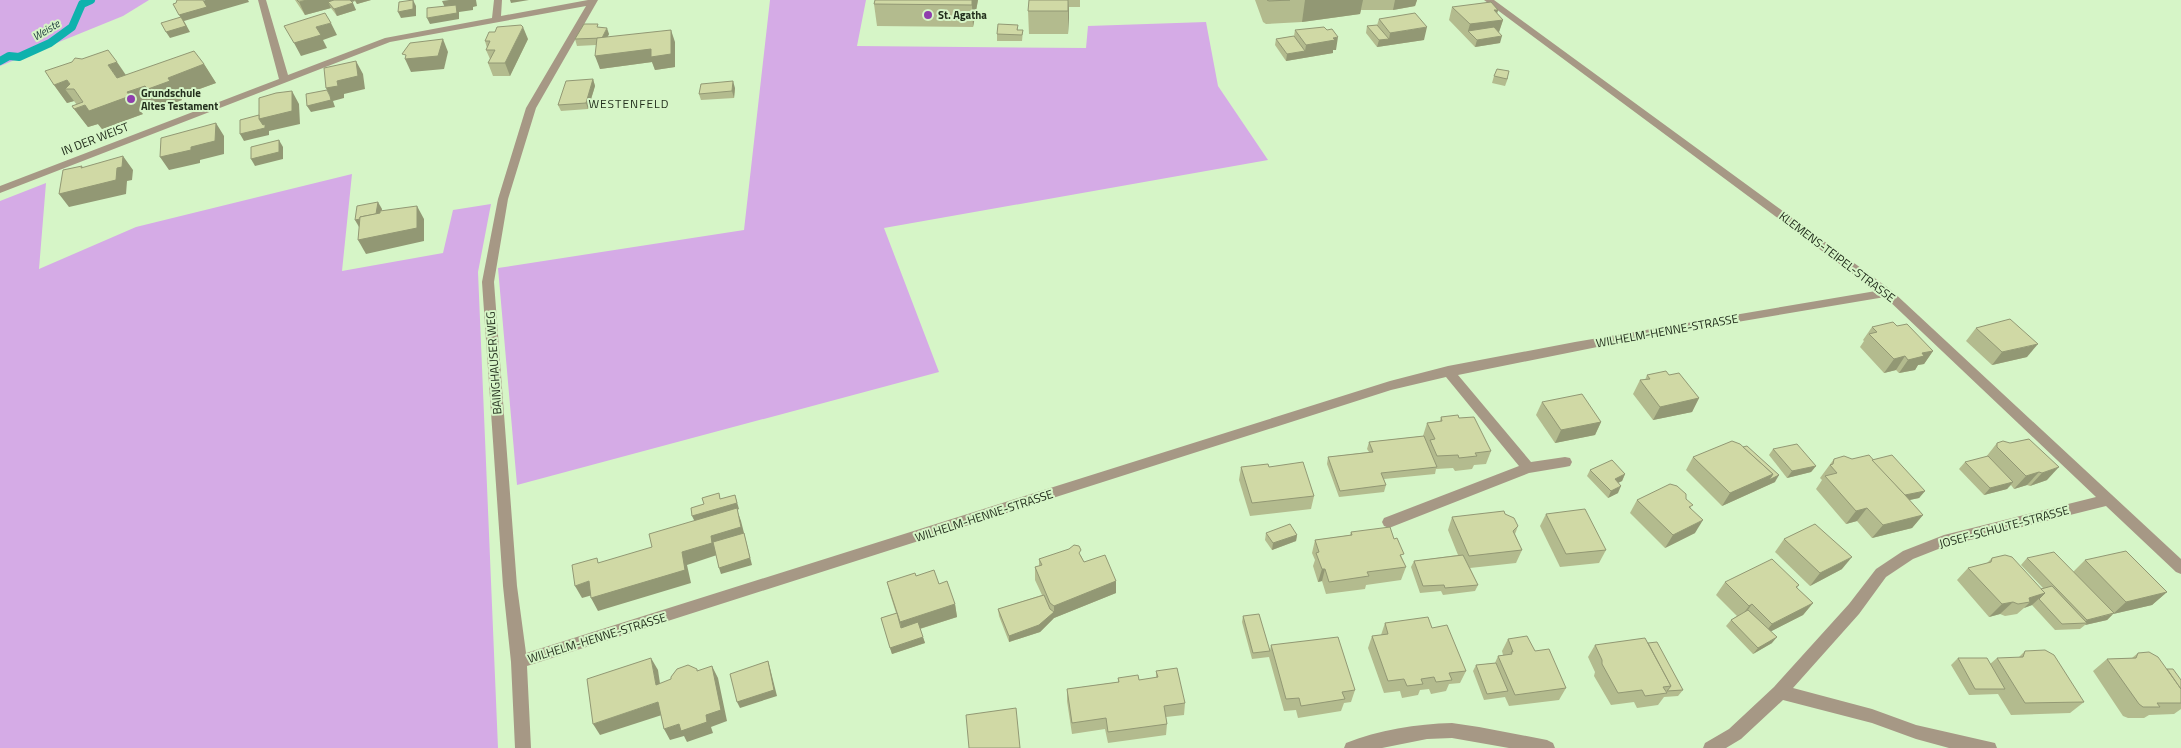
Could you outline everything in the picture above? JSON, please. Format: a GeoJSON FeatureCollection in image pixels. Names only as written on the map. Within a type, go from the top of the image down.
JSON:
{"type":"FeatureCollection","features":[{"type":"Feature","properties":{"kind":"street"},"geometry":{"type":"LineString","coordinates":[[262,0],[284,79]]}},
{"type":"Feature","properties":{"kind":"street"},"geometry":{"type":"LineString","coordinates":[[496,19],[498,0]]}},
{"type":"Feature","properties":{"kind":"street","name":"KLEMENS-TEIPEL-STRASSE"},"geometry":{"type":"LineString","coordinates":[[1488,0],[1887,293],[2181,568]]}},
{"type":"Feature","properties":{"kind":"street","name":"IN DER WEIST"},"geometry":{"type":"LineString","coordinates":[[0,190],[388,40],[593,1]]}},
{"type":"Feature","properties":{"kind":"street","name":"BAINGHAUSER WEG"},"geometry":{"type":"LineString","coordinates":[[522,748],[519,662],[510,586],[488,282],[503,199],[531,108],[593,1]]}},
{"type":"Feature","properties":{"kind":"street","name":"WILHELM-HENNE-STRASSE"},"geometry":{"type":"LineString","coordinates":[[519,662],[1030,502],[1390,386],[1448,371],[1887,293]]}},
{"type":"Feature","properties":{"kind":"street"},"geometry":{"type":"LineString","coordinates":[[1448,371],[1528,468]]}},
{"type":"Feature","properties":{"kind":"street"},"geometry":{"type":"LineString","coordinates":[[1389,522],[1528,468],[1565,462]]}},
{"type":"Feature","properties":{"kind":"street","name":"JOSEF-SCHULTE-STRASSE"},"geometry":{"type":"LineString","coordinates":[[1711,748],[1735,734],[1780,692],[1854,608],[1881,573],[1908,555],[1944,541],[2108,500]]}},
{"type":"Feature","properties":{"kind":"street"},"geometry":{"type":"LineString","coordinates":[[1780,692],[1872,716],[1916,732],[1970,746],[1989,748]]}},
{"type":"Feature","properties":{"kind":"street"},"geometry":{"type":"LineString","coordinates":[[1352,748],[1403,736],[1439,731],[1475,734],[1547,748]]}},
{"type":"Feature","properties":{"kind":"shaded area"},"geometry":{"type":"Polygon","coordinates":[[[0,0],[149,0],[123,16],[0,66],[0,0]]]}},
{"type":"Feature","properties":{"kind":"shaded area"},"geometry":{"type":"Polygon","coordinates":[[[770,0],[866,0],[857,46],[1086,48],[1088,26],[1206,22],[1218,86],[1268,160],[884,228],[939,372],[517,485],[498,268],[744,230],[770,0]]]}},
{"type":"Feature","properties":{"kind":"shaded area"},"geometry":{"type":"Polygon","coordinates":[[[352,174],[342,271],[443,253],[453,210],[491,204],[478,272],[498,748],[0,748],[0,201],[46,183],[39,269],[136,227],[352,174]]]}},
{"type":"Feature","properties":{"kind":"building"},"geometry":{"type":"Polygon","coordinates":[[[177,0],[203,0],[207,7],[179,15],[173,4],[177,0]]]}},
{"type":"Feature","properties":{"kind":"building"},"geometry":{"type":"Polygon","coordinates":[[[350,0],[353,3],[334,9],[328,2],[350,0]]]}},
{"type":"Feature","properties":{"kind":"building"},"geometry":{"type":"Polygon","coordinates":[[[413,0],[413,9],[398,12],[399,2],[413,0]]]}},
{"type":"Feature","properties":{"kind":"building"},"geometry":{"type":"Polygon","coordinates":[[[875,0],[972,0],[972,5],[874,4],[875,0]]]}},
{"type":"Feature","properties":{"kind":"building"},"geometry":{"type":"Polygon","coordinates":[[[1029,0],[1068,0],[1068,11],[1028,11],[1029,0]]]}},
{"type":"Feature","properties":{"kind":"building"},"geometry":{"type":"Polygon","coordinates":[[[1491,2],[1498,10],[1494,10],[1503,20],[1470,24],[1452,7],[1491,2]]]}},
{"type":"Feature","properties":{"kind":"building"},"geometry":{"type":"Polygon","coordinates":[[[456,5],[457,13],[427,18],[427,8],[456,5]]]}},
{"type":"Feature","properties":{"kind":"building"},"geometry":{"type":"Polygon","coordinates":[[[325,13],[331,23],[316,27],[321,35],[294,43],[284,26],[325,13]]]}},
{"type":"Feature","properties":{"kind":"building"},"geometry":{"type":"Polygon","coordinates":[[[1415,13],[1427,27],[1390,33],[1379,19],[1415,13]]]}},
{"type":"Feature","properties":{"kind":"building"},"geometry":{"type":"Polygon","coordinates":[[[181,17],[186,26],[166,32],[161,23],[181,17]]]}},
{"type":"Feature","properties":{"kind":"building"},"geometry":{"type":"Polygon","coordinates":[[[584,24],[598,24],[597,27],[607,28],[602,38],[575,39],[584,24]]]}},
{"type":"Feature","properties":{"kind":"building"},"geometry":{"type":"Polygon","coordinates":[[[998,24],[1018,25],[1017,30],[1023,30],[1022,35],[997,34],[998,24]]]}},
{"type":"Feature","properties":{"kind":"building"},"geometry":{"type":"Polygon","coordinates":[[[521,25],[523,27],[505,63],[488,63],[495,50],[486,50],[490,41],[485,41],[489,32],[495,32],[497,27],[521,25]]]}},
{"type":"Feature","properties":{"kind":"building"},"geometry":{"type":"Polygon","coordinates":[[[1377,25],[1389,39],[1379,40],[1367,26],[1377,25]]]}},
{"type":"Feature","properties":{"kind":"building"},"geometry":{"type":"Polygon","coordinates":[[[1324,27],[1327,30],[1332,29],[1338,37],[1333,38],[1335,40],[1306,45],[1295,30],[1324,27]]]}},
{"type":"Feature","properties":{"kind":"building"},"geometry":{"type":"Polygon","coordinates":[[[1494,27],[1502,36],[1477,40],[1468,31],[1494,27]]]}},
{"type":"Feature","properties":{"kind":"building"},"geometry":{"type":"Polygon","coordinates":[[[671,30],[671,54],[651,57],[651,49],[595,56],[597,38],[671,30]]]}},
{"type":"Feature","properties":{"kind":"building"},"geometry":{"type":"Polygon","coordinates":[[[1294,36],[1305,51],[1287,54],[1276,39],[1294,36]]]}},
{"type":"Feature","properties":{"kind":"building"},"geometry":{"type":"Polygon","coordinates":[[[443,39],[438,56],[405,59],[406,55],[402,54],[410,43],[443,39]]]}},
{"type":"Feature","properties":{"kind":"building"},"geometry":{"type":"Polygon","coordinates":[[[108,50],[117,62],[108,65],[117,78],[194,51],[204,64],[168,78],[170,81],[148,89],[145,86],[127,92],[130,96],[89,111],[85,105],[74,109],[72,106],[83,102],[74,89],[65,89],[70,84],[67,80],[54,85],[45,71],[72,62],[75,58],[82,59],[108,50]]]}},
{"type":"Feature","properties":{"kind":"building"},"geometry":{"type":"Polygon","coordinates":[[[356,61],[358,76],[337,81],[338,86],[326,88],[324,68],[356,61]]]}},
{"type":"Feature","properties":{"kind":"building"},"geometry":{"type":"Polygon","coordinates":[[[1497,69],[1509,71],[1507,79],[1494,76],[1497,69]]]}},
{"type":"Feature","properties":{"kind":"building"},"geometry":{"type":"Polygon","coordinates":[[[593,79],[586,103],[558,105],[566,81],[593,79]]]}},
{"type":"Feature","properties":{"kind":"building"},"geometry":{"type":"Polygon","coordinates":[[[733,81],[732,91],[699,94],[701,84],[733,81]]]}},
{"type":"Feature","properties":{"kind":"building"},"geometry":{"type":"Polygon","coordinates":[[[327,90],[331,100],[307,106],[306,94],[327,90]]]}},
{"type":"Feature","properties":{"kind":"building"},"geometry":{"type":"Polygon","coordinates":[[[292,91],[292,111],[259,119],[259,98],[292,91]]]}},
{"type":"Feature","properties":{"kind":"building"},"geometry":{"type":"Polygon","coordinates":[[[259,115],[263,125],[265,124],[265,128],[240,134],[240,120],[259,115]]]}},
{"type":"Feature","properties":{"kind":"building"},"geometry":{"type":"Polygon","coordinates":[[[216,123],[215,141],[191,147],[191,150],[160,157],[161,138],[216,123]]]}},
{"type":"Feature","properties":{"kind":"building"},"geometry":{"type":"Polygon","coordinates":[[[279,140],[279,152],[251,159],[251,147],[279,140]]]}},
{"type":"Feature","properties":{"kind":"building"},"geometry":{"type":"Polygon","coordinates":[[[123,156],[122,167],[117,168],[116,180],[59,194],[63,170],[82,166],[81,168],[123,156]]]}},
{"type":"Feature","properties":{"kind":"building"},"geometry":{"type":"Polygon","coordinates":[[[378,202],[376,214],[360,217],[360,219],[355,220],[357,206],[378,202]]]}},
{"type":"Feature","properties":{"kind":"building"},"geometry":{"type":"Polygon","coordinates":[[[417,206],[417,228],[358,240],[360,217],[380,213],[380,211],[417,206]]]}},
{"type":"Feature","properties":{"kind":"building"},"geometry":{"type":"Polygon","coordinates":[[[2010,319],[2038,344],[2002,352],[1976,328],[2010,319]]]}},
{"type":"Feature","properties":{"kind":"building"},"geometry":{"type":"Polygon","coordinates":[[[1893,322],[1897,326],[1907,324],[1933,351],[1922,353],[1924,356],[1908,360],[1905,356],[1894,359],[1869,334],[1877,332],[1872,327],[1893,322]]]}},
{"type":"Feature","properties":{"kind":"building"},"geometry":{"type":"Polygon","coordinates":[[[1666,371],[1669,375],[1679,373],[1699,398],[1660,407],[1640,380],[1650,379],[1647,375],[1666,371]]]}},
{"type":"Feature","properties":{"kind":"building"},"geometry":{"type":"Polygon","coordinates":[[[1582,394],[1601,422],[1561,430],[1542,402],[1582,394]]]}},
{"type":"Feature","properties":{"kind":"building"},"geometry":{"type":"Polygon","coordinates":[[[1458,415],[1459,418],[1474,417],[1491,451],[1475,453],[1477,456],[1459,458],[1458,455],[1437,456],[1430,440],[1435,439],[1427,423],[1442,421],[1441,417],[1458,415]]]}},
{"type":"Feature","properties":{"kind":"building"},"geometry":{"type":"Polygon","coordinates":[[[1424,436],[1437,467],[1381,473],[1386,485],[1340,491],[1328,457],[1373,452],[1369,442],[1424,436]]]}},
{"type":"Feature","properties":{"kind":"building"},"geometry":{"type":"Polygon","coordinates":[[[2029,439],[2059,467],[2026,476],[1997,447],[1997,443],[2003,441],[2010,443],[2029,439]]]}},
{"type":"Feature","properties":{"kind":"building"},"geometry":{"type":"Polygon","coordinates":[[[1732,441],[1740,444],[1773,474],[1730,493],[1693,457],[1732,441]]]}},
{"type":"Feature","properties":{"kind":"building"},"geometry":{"type":"Polygon","coordinates":[[[1797,444],[1816,466],[1792,471],[1773,449],[1797,444]]]}},
{"type":"Feature","properties":{"kind":"building"},"geometry":{"type":"Polygon","coordinates":[[[1747,446],[1779,475],[1769,480],[1773,474],[1743,447],[1747,446]]]}},
{"type":"Feature","properties":{"kind":"building"},"geometry":{"type":"Polygon","coordinates":[[[1869,455],[1923,515],[1883,525],[1867,508],[1856,511],[1825,476],[1837,473],[1830,465],[1833,464],[1834,459],[1844,456],[1852,459],[1869,455]]]}},
{"type":"Feature","properties":{"kind":"building"},"geometry":{"type":"Polygon","coordinates":[[[1892,455],[1925,491],[1905,495],[1872,460],[1892,455]]]}},
{"type":"Feature","properties":{"kind":"building"},"geometry":{"type":"Polygon","coordinates":[[[1988,456],[2013,482],[1990,488],[1965,462],[1988,456]]]}},
{"type":"Feature","properties":{"kind":"building"},"geometry":{"type":"Polygon","coordinates":[[[1612,460],[1625,474],[1615,479],[1621,486],[1611,491],[1590,470],[1612,460]]]}},
{"type":"Feature","properties":{"kind":"building"},"geometry":{"type":"Polygon","coordinates":[[[1303,462],[1314,496],[1252,503],[1241,467],[1268,464],[1269,467],[1303,462]]]}},
{"type":"Feature","properties":{"kind":"building"},"geometry":{"type":"Polygon","coordinates":[[[1670,484],[1677,486],[1686,494],[1686,499],[1693,505],[1689,507],[1703,520],[1673,535],[1637,500],[1670,484]]]}},
{"type":"Feature","properties":{"kind":"building"},"geometry":{"type":"Polygon","coordinates":[[[719,493],[720,499],[735,495],[737,503],[692,516],[691,508],[704,504],[702,498],[719,493]]]}},
{"type":"Feature","properties":{"kind":"building"},"geometry":{"type":"Polygon","coordinates":[[[737,508],[741,527],[711,536],[712,543],[682,552],[685,570],[591,598],[589,581],[575,586],[572,565],[597,558],[598,563],[652,547],[649,534],[737,508]]]}},
{"type":"Feature","properties":{"kind":"building"},"geometry":{"type":"Polygon","coordinates":[[[1585,509],[1606,550],[1566,554],[1546,514],[1585,509]]]}},
{"type":"Feature","properties":{"kind":"building"},"geometry":{"type":"Polygon","coordinates":[[[1504,511],[1505,514],[1514,518],[1518,526],[1513,531],[1522,550],[1469,556],[1452,517],[1504,511]]]}},
{"type":"Feature","properties":{"kind":"building"},"geometry":{"type":"Polygon","coordinates":[[[1290,524],[1297,535],[1273,543],[1266,533],[1290,524]]]}},
{"type":"Feature","properties":{"kind":"building"},"geometry":{"type":"Polygon","coordinates":[[[1815,524],[1852,557],[1820,573],[1784,539],[1815,524]]]}},
{"type":"Feature","properties":{"kind":"building"},"geometry":{"type":"Polygon","coordinates":[[[1390,527],[1394,539],[1397,538],[1404,554],[1400,555],[1406,567],[1367,572],[1369,576],[1329,582],[1325,569],[1322,569],[1316,553],[1319,552],[1315,540],[1352,535],[1351,532],[1390,527]]]}},
{"type":"Feature","properties":{"kind":"building"},"geometry":{"type":"Polygon","coordinates":[[[744,533],[750,558],[719,568],[713,542],[744,533]]]}},
{"type":"Feature","properties":{"kind":"building"},"geometry":{"type":"Polygon","coordinates":[[[1074,545],[1079,546],[1081,550],[1079,553],[1084,562],[1105,555],[1116,581],[1054,606],[1050,603],[1035,567],[1042,565],[1039,559],[1069,549],[1074,545]]]}},
{"type":"Feature","properties":{"kind":"building"},"geometry":{"type":"Polygon","coordinates":[[[2126,551],[2167,592],[2126,602],[2085,560],[2126,551]]]}},
{"type":"Feature","properties":{"kind":"building"},"geometry":{"type":"Polygon","coordinates":[[[2054,552],[2114,613],[2087,620],[2027,558],[2054,552]]]}},
{"type":"Feature","properties":{"kind":"building"},"geometry":{"type":"Polygon","coordinates":[[[1463,555],[1478,585],[1445,588],[1444,585],[1423,586],[1414,561],[1463,555]]]}},
{"type":"Feature","properties":{"kind":"building"},"geometry":{"type":"Polygon","coordinates":[[[2005,555],[2012,557],[2045,593],[2029,598],[2030,602],[2002,604],[1968,568],[1991,562],[1992,558],[2005,555]]]}},
{"type":"Feature","properties":{"kind":"building"},"geometry":{"type":"Polygon","coordinates":[[[1772,559],[1799,585],[1796,587],[1813,603],[1772,624],[1752,604],[1749,606],[1725,582],[1772,559]]]}},
{"type":"Feature","properties":{"kind":"building"},"geometry":{"type":"Polygon","coordinates":[[[934,570],[939,584],[947,581],[955,604],[900,622],[887,582],[915,573],[916,576],[934,570]]]}},
{"type":"Feature","properties":{"kind":"building"},"geometry":{"type":"Polygon","coordinates":[[[2052,586],[2087,623],[2062,624],[2039,599],[2045,593],[2041,589],[2052,586]]]}},
{"type":"Feature","properties":{"kind":"building"},"geometry":{"type":"Polygon","coordinates":[[[1044,595],[1050,609],[1054,612],[1039,625],[1009,636],[998,609],[1044,595]]]}},
{"type":"Feature","properties":{"kind":"building"},"geometry":{"type":"Polygon","coordinates":[[[1748,610],[1777,637],[1758,648],[1731,620],[1748,610]]]}},
{"type":"Feature","properties":{"kind":"building"},"geometry":{"type":"Polygon","coordinates":[[[897,613],[901,628],[918,622],[923,637],[890,648],[881,618],[897,613]]]}},
{"type":"Feature","properties":{"kind":"building"},"geometry":{"type":"Polygon","coordinates":[[[1259,614],[1270,651],[1253,653],[1243,616],[1259,614]]]}},
{"type":"Feature","properties":{"kind":"building"},"geometry":{"type":"Polygon","coordinates":[[[1428,617],[1432,628],[1447,625],[1466,671],[1449,673],[1452,680],[1436,682],[1434,677],[1421,679],[1423,684],[1407,686],[1404,679],[1388,681],[1372,636],[1388,634],[1385,623],[1428,617]]]}},
{"type":"Feature","properties":{"kind":"building"},"geometry":{"type":"Polygon","coordinates":[[[1527,636],[1535,651],[1549,649],[1566,688],[1515,695],[1498,656],[1512,654],[1508,639],[1527,636]]]}},
{"type":"Feature","properties":{"kind":"building"},"geometry":{"type":"Polygon","coordinates":[[[1338,637],[1355,690],[1342,692],[1345,699],[1301,706],[1299,698],[1286,699],[1271,645],[1338,637]]]}},
{"type":"Feature","properties":{"kind":"building"},"geometry":{"type":"Polygon","coordinates":[[[1645,638],[1671,686],[1663,687],[1667,693],[1645,696],[1642,690],[1618,693],[1602,664],[1595,645],[1645,638]]]}},
{"type":"Feature","properties":{"kind":"building"},"geometry":{"type":"Polygon","coordinates":[[[1657,642],[1683,690],[1667,691],[1671,686],[1648,643],[1657,642]]]}},
{"type":"Feature","properties":{"kind":"building"},"geometry":{"type":"Polygon","coordinates":[[[2045,650],[2054,655],[2084,702],[2025,703],[1997,658],[2023,657],[2025,651],[2045,650]]]}},
{"type":"Feature","properties":{"kind":"building"},"geometry":{"type":"Polygon","coordinates":[[[2149,652],[2158,657],[2181,689],[2181,703],[2157,703],[2160,707],[2143,707],[2107,659],[2136,658],[2138,653],[2149,652]]]}},
{"type":"Feature","properties":{"kind":"building"},"geometry":{"type":"Polygon","coordinates":[[[651,658],[656,685],[671,679],[677,669],[688,665],[697,669],[697,671],[712,666],[721,710],[706,715],[707,722],[681,731],[679,724],[664,729],[658,702],[593,724],[587,679],[651,658]]]}},
{"type":"Feature","properties":{"kind":"building"},"geometry":{"type":"Polygon","coordinates":[[[1958,658],[1987,658],[2005,689],[1975,689],[1958,658]]]}},
{"type":"Feature","properties":{"kind":"building"},"geometry":{"type":"Polygon","coordinates":[[[768,661],[774,690],[737,702],[730,674],[768,661]]]}},
{"type":"Feature","properties":{"kind":"building"},"geometry":{"type":"Polygon","coordinates":[[[1496,663],[1508,691],[1487,694],[1476,665],[1496,663]]]}},
{"type":"Feature","properties":{"kind":"building"},"geometry":{"type":"Polygon","coordinates":[[[1177,668],[1185,703],[1164,706],[1167,724],[1108,732],[1106,718],[1072,723],[1067,689],[1119,682],[1118,678],[1138,675],[1139,680],[1158,677],[1156,671],[1177,668]]]}},
{"type":"Feature","properties":{"kind":"building"},"geometry":{"type":"Polygon","coordinates":[[[2167,669],[2173,669],[2181,680],[2181,689],[2167,669]]]}},
{"type":"Feature","properties":{"kind":"building"},"geometry":{"type":"Polygon","coordinates":[[[1016,708],[1020,748],[969,748],[966,715],[1016,708]]]}},
{"type":"Feature","properties":{"kind":"waterway","name":"Weiste"},"geometry":{"type":"LineString","coordinates":[[0,61],[9,56],[19,57],[50,43],[72,27],[82,4],[91,0]]}},
{"type":"Feature","properties":{"kind":"place","name":"St. Agatha"},"geometry":{"type":"Point","coordinates":[928,15]}},
{"type":"Feature","properties":{"kind":"place","name":"Grundschule Altes Testament"},"geometry":{"type":"Point","coordinates":[131,99]}},
{"type":"Feature","properties":{"kind":"district","name":"WESTENFELD"},"geometry":{"type":"Point","coordinates":[629,104]}}]}
